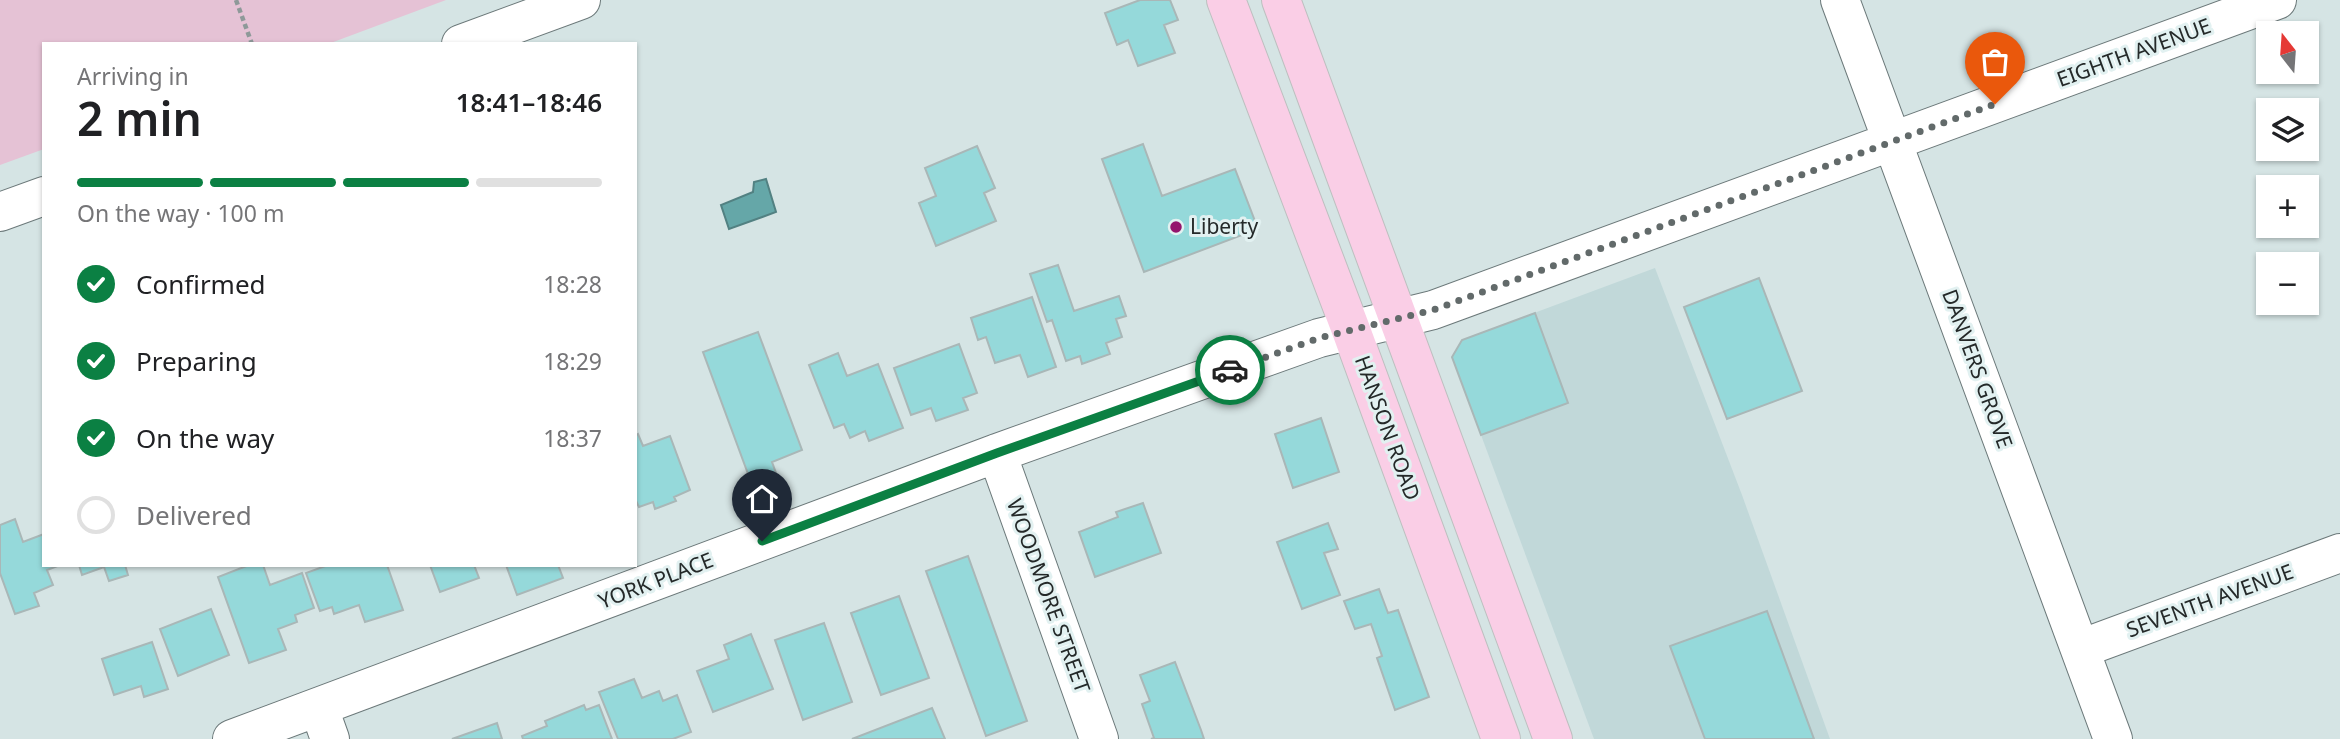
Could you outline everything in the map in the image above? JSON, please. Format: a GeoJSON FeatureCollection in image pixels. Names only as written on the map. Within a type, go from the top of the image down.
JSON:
{"type":"FeatureCollection","features":[{"type":"Feature","properties":{"kind":"main road","name":"HANSON ROAD"},"geometry":{"type":"LineString","coordinates":[[1226,0],[1501,739]]}},
{"type":"Feature","properties":{"kind":"main road"},"geometry":{"type":"LineString","coordinates":[[1281,0],[1553,739]]}},
{"type":"Feature","properties":{"kind":"street"},"geometry":{"type":"LineString","coordinates":[[466,42],[581,0]]}},
{"type":"Feature","properties":{"kind":"street","name":"DANVERS GROVE"},"geometry":{"type":"LineString","coordinates":[[1840,0],[2113,739]]}},
{"type":"Feature","properties":{"kind":"street","name":"EIGHTH AVENUE"},"geometry":{"type":"LineString","coordinates":[[1399,319],[1433,310],[2277,0]]}},
{"type":"Feature","properties":{"kind":"street"},"geometry":{"type":"LineString","coordinates":[[0,212],[42,198]]}},
{"type":"Feature","properties":{"kind":"street","name":"YORK PLACE"},"geometry":{"type":"LineString","coordinates":[[232,739],[325,723],[997,453],[1319,338],[1399,319]]}},
{"type":"Feature","properties":{"kind":"street","name":"WOODMORE STREET"},"geometry":{"type":"LineString","coordinates":[[997,453],[1099,739]]}},
{"type":"Feature","properties":{"kind":"street","name":"SEVENTH AVENUE"},"geometry":{"type":"LineString","coordinates":[[2080,649],[2340,553]]}},
{"type":"Feature","properties":{"kind":"path"},"geometry":{"type":"LineString","coordinates":[[236,0],[251,42]]}},
{"type":"Feature","properties":{"kind":"shaded area"},"geometry":{"type":"Polygon","coordinates":[[[0,0],[446,0],[333,42],[42,42],[42,150],[0,165],[0,0]]]}},
{"type":"Feature","properties":{"kind":"shaded area"},"geometry":{"type":"Polygon","coordinates":[[[1655,268],[1742,495],[1830,739],[1594,739],[1452,357],[1462,340],[1655,268]]]}},
{"type":"Feature","properties":{"kind":"water"},"geometry":{"type":"Polygon","coordinates":[[[766,179],[776,212],[729,229],[721,205],[753,192],[754,182],[766,179]]]}},
{"type":"Feature","properties":{"kind":"building"},"geometry":{"type":"Polygon","coordinates":[[[1140,0],[1170,0],[1178,20],[1164,25],[1175,53],[1138,66],[1128,40],[1117,45],[1105,13],[1140,0]]]}},
{"type":"Feature","properties":{"kind":"building"},"geometry":{"type":"Polygon","coordinates":[[[1143,144],[1162,196],[1235,169],[1258,229],[1144,272],[1102,159],[1143,144]]]}},
{"type":"Feature","properties":{"kind":"building"},"geometry":{"type":"Polygon","coordinates":[[[977,146],[995,188],[984,193],[996,221],[936,246],[919,203],[936,196],[925,168],[977,146]]]}},
{"type":"Feature","properties":{"kind":"building"},"geometry":{"type":"Polygon","coordinates":[[[1058,265],[1074,311],[1119,296],[1126,316],[1116,319],[1122,337],[1106,343],[1110,354],[1082,364],[1080,356],[1066,361],[1052,320],[1047,322],[1030,274],[1058,265]]]}},
{"type":"Feature","properties":{"kind":"building"},"geometry":{"type":"Polygon","coordinates":[[[1759,278],[1802,391],[1727,419],[1684,307],[1759,278]]]}},
{"type":"Feature","properties":{"kind":"building"},"geometry":{"type":"Polygon","coordinates":[[[1032,297],[1056,367],[1028,377],[1020,355],[995,363],[986,337],[978,340],[971,318],[1032,297]]]}},
{"type":"Feature","properties":{"kind":"building"},"geometry":{"type":"Polygon","coordinates":[[[1535,313],[1568,403],[1481,435],[1452,357],[1462,340],[1535,313]]]}},
{"type":"Feature","properties":{"kind":"building"},"geometry":{"type":"Polygon","coordinates":[[[758,332],[802,450],[772,462],[776,473],[751,482],[703,352],[758,332]]]}},
{"type":"Feature","properties":{"kind":"building"},"geometry":{"type":"Polygon","coordinates":[[[959,344],[977,393],[963,398],[968,410],[936,421],[931,408],[911,415],[894,368],[959,344]]]}},
{"type":"Feature","properties":{"kind":"building"},"geometry":{"type":"Polygon","coordinates":[[[838,353],[847,376],[878,364],[903,428],[869,441],[865,431],[850,438],[844,424],[834,428],[809,365],[838,353]]]}},
{"type":"Feature","properties":{"kind":"building"},"geometry":{"type":"Polygon","coordinates":[[[1321,418],[1339,472],[1293,488],[1275,434],[1321,418]]]}},
{"type":"Feature","properties":{"kind":"building"},"geometry":{"type":"Polygon","coordinates":[[[637,435],[643,446],[670,436],[690,490],[674,497],[676,501],[655,509],[653,502],[639,507],[637,435]]]}},
{"type":"Feature","properties":{"kind":"building"},"geometry":{"type":"Polygon","coordinates":[[[1143,503],[1161,553],[1095,577],[1079,532],[1118,517],[1116,512],[1143,503]]]}},
{"type":"Feature","properties":{"kind":"building"},"geometry":{"type":"Polygon","coordinates":[[[15,519],[23,542],[42,535],[42,567],[55,567],[47,570],[53,585],[34,593],[39,606],[15,614],[0,573],[0,525],[15,519]]]}},
{"type":"Feature","properties":{"kind":"building"},"geometry":{"type":"Polygon","coordinates":[[[1328,523],[1338,549],[1324,553],[1340,595],[1302,609],[1277,542],[1328,523]]]}},
{"type":"Feature","properties":{"kind":"building"},"geometry":{"type":"Polygon","coordinates":[[[968,556],[1027,721],[986,736],[926,571],[968,556]]]}},
{"type":"Feature","properties":{"kind":"building"},"geometry":{"type":"Polygon","coordinates":[[[80,567],[104,567],[82,575],[80,567]]]}},
{"type":"Feature","properties":{"kind":"building"},"geometry":{"type":"Polygon","coordinates":[[[104,567],[126,567],[128,575],[109,581],[104,567]]]}},
{"type":"Feature","properties":{"kind":"building"},"geometry":{"type":"Polygon","coordinates":[[[244,567],[264,567],[270,585],[302,573],[314,608],[295,615],[297,622],[278,629],[286,650],[249,663],[218,577],[244,567]]]}},
{"type":"Feature","properties":{"kind":"building"},"geometry":{"type":"Polygon","coordinates":[[[322,567],[388,567],[403,610],[365,622],[359,605],[334,614],[332,607],[320,611],[306,573],[322,567]]]}},
{"type":"Feature","properties":{"kind":"building"},"geometry":{"type":"Polygon","coordinates":[[[431,567],[475,567],[479,578],[440,592],[431,567]]]}},
{"type":"Feature","properties":{"kind":"building"},"geometry":{"type":"Polygon","coordinates":[[[507,567],[559,567],[563,578],[517,595],[507,567]]]}},
{"type":"Feature","properties":{"kind":"building"},"geometry":{"type":"Polygon","coordinates":[[[1379,589],[1388,613],[1398,610],[1429,697],[1395,710],[1377,658],[1382,656],[1371,624],[1355,629],[1344,601],[1379,589]]]}},
{"type":"Feature","properties":{"kind":"building"},"geometry":{"type":"Polygon","coordinates":[[[899,596],[929,678],[881,695],[851,613],[899,596]]]}},
{"type":"Feature","properties":{"kind":"building"},"geometry":{"type":"Polygon","coordinates":[[[211,609],[229,655],[178,676],[160,629],[211,609]]]}},
{"type":"Feature","properties":{"kind":"building"},"geometry":{"type":"Polygon","coordinates":[[[1767,611],[1814,739],[1705,739],[1670,646],[1767,611]]]}},
{"type":"Feature","properties":{"kind":"building"},"geometry":{"type":"Polygon","coordinates":[[[824,623],[852,702],[803,720],[775,640],[824,623]]]}},
{"type":"Feature","properties":{"kind":"building"},"geometry":{"type":"Polygon","coordinates":[[[751,634],[773,689],[713,712],[697,671],[729,659],[724,645],[751,634]]]}},
{"type":"Feature","properties":{"kind":"building"},"geometry":{"type":"Polygon","coordinates":[[[152,642],[168,689],[144,697],[141,686],[114,695],[102,659],[152,642]]]}},
{"type":"Feature","properties":{"kind":"building"},"geometry":{"type":"Polygon","coordinates":[[[1175,662],[1204,739],[1151,739],[1154,738],[1142,704],[1150,701],[1140,675],[1175,662]]]}},
{"type":"Feature","properties":{"kind":"building"},"geometry":{"type":"Polygon","coordinates":[[[634,679],[642,698],[659,691],[663,701],[677,695],[691,732],[673,739],[618,739],[599,692],[634,679]]]}},
{"type":"Feature","properties":{"kind":"building"},"geometry":{"type":"Polygon","coordinates":[[[584,705],[586,710],[599,705],[612,739],[523,739],[522,736],[547,726],[545,721],[584,705]]]}},
{"type":"Feature","properties":{"kind":"building"},"geometry":{"type":"Polygon","coordinates":[[[932,708],[945,739],[852,739],[932,708]]]}},
{"type":"Feature","properties":{"kind":"building"},"geometry":{"type":"Polygon","coordinates":[[[497,723],[502,739],[452,739],[497,723]]]}},
{"type":"Feature","properties":{"kind":"way so far"},"geometry":{"type":"LineString","coordinates":[[1230,370],[1319,338],[1433,310],[1995,104]]}},
{"type":"Feature","properties":{"kind":"place","name":"Liberty"},"geometry":{"type":"Point","coordinates":[1176,227]}},
{"type":"Feature","properties":{"kind":"route"},"geometry":{"type":"LineString","coordinates":[[762,541],[1230,370]]}}]}
